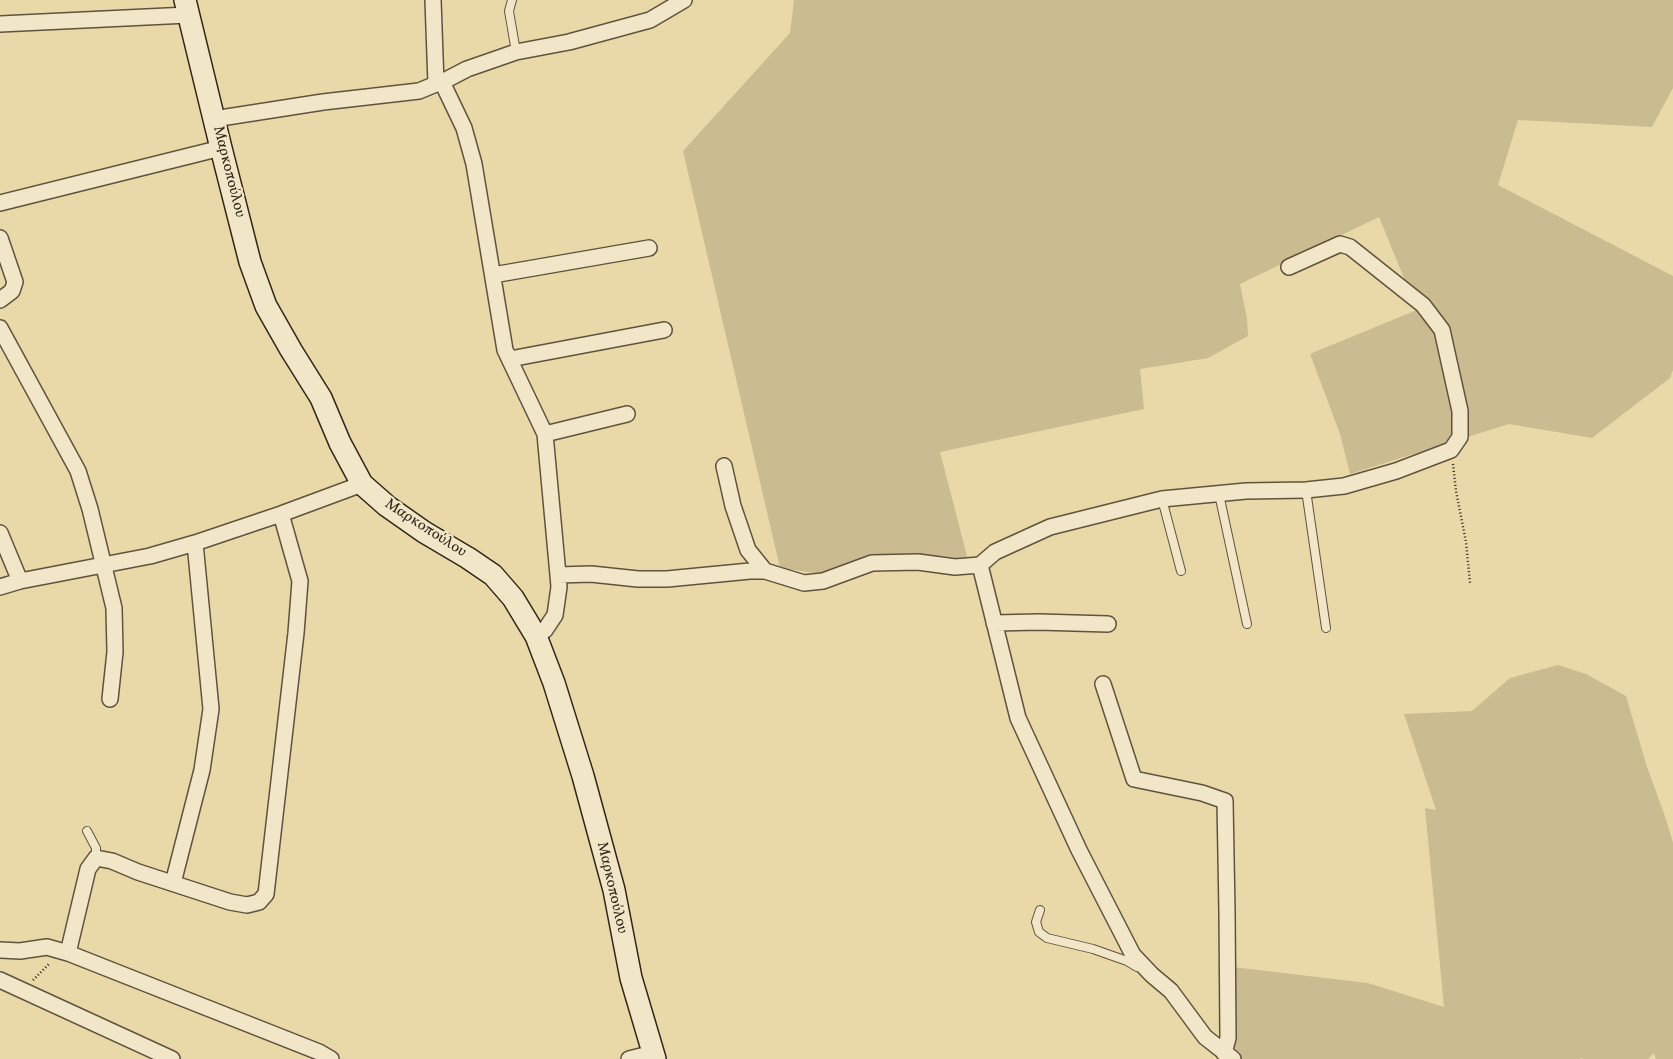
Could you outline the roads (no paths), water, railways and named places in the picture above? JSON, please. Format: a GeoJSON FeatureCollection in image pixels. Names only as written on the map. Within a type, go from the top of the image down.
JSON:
{"type":"FeatureCollection","features":[{"type":"Feature","properties":{"kind":"street"},"geometry":{"type":"LineString","coordinates":[[433,0],[439,83],[464,128],[474,164],[505,350],[545,434],[559,587],[554,615],[545,630],[536,636]]}},
{"type":"Feature","properties":{"kind":"street"},"geometry":{"type":"LineString","coordinates":[[214,119],[323,102],[419,91],[467,69],[516,52],[569,42],[650,20],[684,0]]}},
{"type":"Feature","properties":{"kind":"street"},"geometry":{"type":"LineString","coordinates":[[0,24],[186,7]]}},
{"type":"Feature","properties":{"kind":"street","name":"Μαρκοπούλου"},"geometry":{"type":"LineString","coordinates":[[186,7],[250,262],[266,306],[321,398],[340,443],[362,484],[409,522],[493,575],[513,598],[536,636],[554,683],[585,786],[614,890],[631,978],[654,1056]]}},
{"type":"Feature","properties":{"kind":"street"},"geometry":{"type":"LineString","coordinates":[[0,203],[221,148]]}},
{"type":"Feature","properties":{"kind":"street"},"geometry":{"type":"LineString","coordinates":[[0,238],[15,282],[12,291],[0,300]]}},
{"type":"Feature","properties":{"kind":"street"},"geometry":{"type":"LineString","coordinates":[[558,575],[591,574],[638,579],[667,579],[765,571],[804,583],[823,581],[872,563],[918,562],[955,567],[980,565],[995,552],[1050,527],[1162,499],[1246,491],[1306,490],[1344,486],[1396,471],[1451,450],[1460,436],[1460,411],[1442,330],[1423,305],[1350,247],[1340,244],[1289,267]]}},
{"type":"Feature","properties":{"kind":"street"},"geometry":{"type":"LineString","coordinates":[[493,274],[649,248]]}},
{"type":"Feature","properties":{"kind":"street"},"geometry":{"type":"LineString","coordinates":[[0,328],[78,471],[90,509],[114,608],[115,652],[110,699]]}},
{"type":"Feature","properties":{"kind":"street"},"geometry":{"type":"LineString","coordinates":[[510,359],[664,330]]}},
{"type":"Feature","properties":{"kind":"street"},"geometry":{"type":"LineString","coordinates":[[545,434],[627,414]]}},
{"type":"Feature","properties":{"kind":"street"},"geometry":{"type":"LineString","coordinates":[[724,466],[733,506],[748,550],[765,571]]}},
{"type":"Feature","properties":{"kind":"street"},"geometry":{"type":"LineString","coordinates":[[0,587],[20,581],[150,556],[195,544],[362,484]]}},
{"type":"Feature","properties":{"kind":"street"},"geometry":{"type":"LineString","coordinates":[[68,953],[88,869],[96,858],[112,861],[230,902],[247,905],[259,902],[266,894],[296,633],[300,581],[280,514]]}},
{"type":"Feature","properties":{"kind":"street"},"geometry":{"type":"LineString","coordinates":[[0,533],[20,581]]}},
{"type":"Feature","properties":{"kind":"street"},"geometry":{"type":"LineString","coordinates":[[173,883],[202,770],[211,708],[195,544]]}},
{"type":"Feature","properties":{"kind":"street"},"geometry":{"type":"LineString","coordinates":[[980,565],[1018,718],[1079,850],[1133,954],[1152,975],[1171,991],[1205,1037],[1228,1056]]}},
{"type":"Feature","properties":{"kind":"street"},"geometry":{"type":"LineString","coordinates":[[994,622],[1108,624]]}},
{"type":"Feature","properties":{"kind":"street"},"geometry":{"type":"LineString","coordinates":[[1104,684],[1134,779],[1225,801],[1228,1056]]}},
{"type":"Feature","properties":{"kind":"street"},"geometry":{"type":"LineString","coordinates":[[0,950],[47,947],[68,953],[322,1057]]}},
{"type":"Feature","properties":{"kind":"street"},"geometry":{"type":"LineString","coordinates":[[0,980],[172,1059]]}},
{"type":"Feature","properties":{"kind":"street"},"geometry":{"type":"LineString","coordinates":[[629,1059],[654,1056]]}},
{"type":"Feature","properties":{"kind":"lane"},"geometry":{"type":"LineString","coordinates":[[512,0],[510,11],[516,52]]}},
{"type":"Feature","properties":{"kind":"lane"},"geometry":{"type":"LineString","coordinates":[[1306,490],[1326,628]]}},
{"type":"Feature","properties":{"kind":"lane"},"geometry":{"type":"LineString","coordinates":[[1219,494],[1247,624]]}},
{"type":"Feature","properties":{"kind":"lane"},"geometry":{"type":"LineString","coordinates":[[1162,499],[1181,571]]}},
{"type":"Feature","properties":{"kind":"lane"},"geometry":{"type":"LineString","coordinates":[[87,831],[96,848],[96,858]]}},
{"type":"Feature","properties":{"kind":"lane"},"geometry":{"type":"LineString","coordinates":[[1040,910],[1036,922],[1039,932],[1047,938],[1093,949],[1127,961],[1152,975]]}}]}
